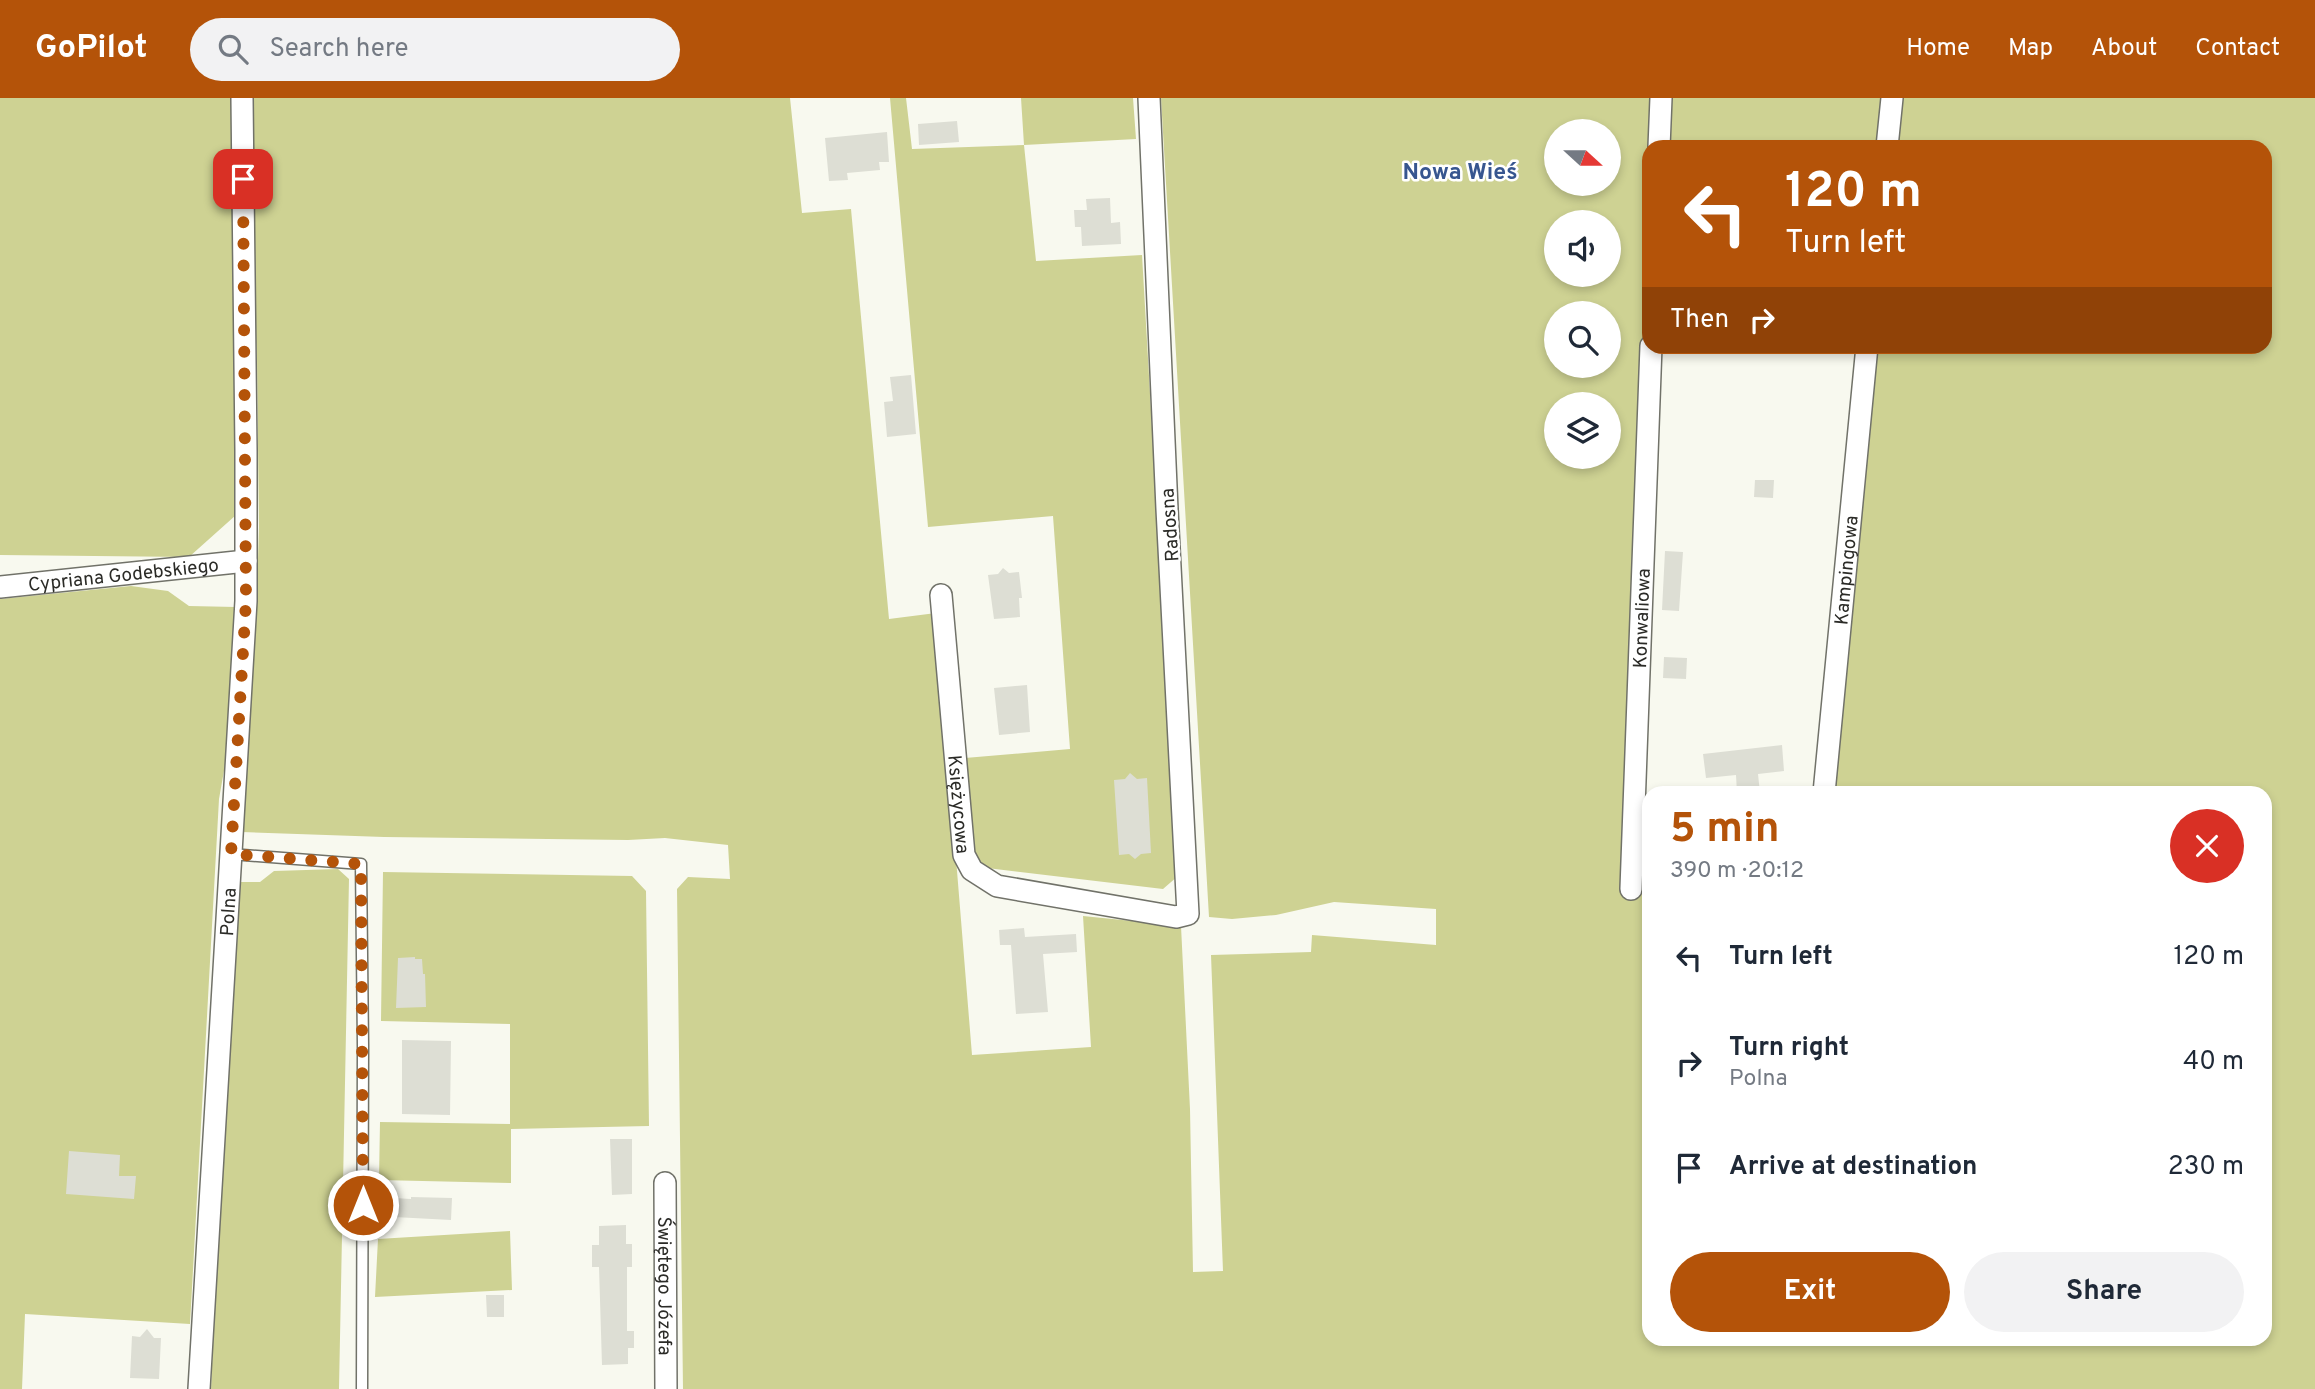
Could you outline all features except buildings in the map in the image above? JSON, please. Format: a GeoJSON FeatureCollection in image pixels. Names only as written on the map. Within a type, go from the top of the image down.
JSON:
{"type":"FeatureCollection","features":[{"type":"Feature","properties":{"kind":"street","name":"Polna"},"geometry":{"type":"LineString","coordinates":[[199,1389],[246,601],[242,98]]}},
{"type":"Feature","properties":{"kind":"street","name":"Radosna"},"geometry":{"type":"LineString","coordinates":[[1149,98],[1188,914]]}},
{"type":"Feature","properties":{"kind":"street"},"geometry":{"type":"LineString","coordinates":[[1659,140],[1661,98]]}},
{"type":"Feature","properties":{"kind":"street"},"geometry":{"type":"LineString","coordinates":[[1888,140],[1892,98]]}},
{"type":"Feature","properties":{"kind":"street","name":"Konwaliowa"},"geometry":{"type":"LineString","coordinates":[[1631,889],[1651,354]]}},
{"type":"Feature","properties":{"kind":"street","name":"Kampingowa"},"geometry":{"type":"LineString","coordinates":[[1825,786],[1866,354]]}},
{"type":"Feature","properties":{"kind":"street","name":"Cypriana Godebskiego"},"geometry":{"type":"LineString","coordinates":[[0,587],[246,561]]}},
{"type":"Feature","properties":{"kind":"street","name":"Księżycowa"},"geometry":{"type":"LineString","coordinates":[[941,595],[964,855],[967,864],[997,886],[1176,917],[1188,914]]}},
{"type":"Feature","properties":{"kind":"street","name":"Świętego Józefa"},"geometry":{"type":"LineString","coordinates":[[665,1183],[666,1389]]}},
{"type":"Feature","properties":{"kind":"lane"},"geometry":{"type":"LineString","coordinates":[[231,854],[361,864],[362,1389]]}},
{"type":"Feature","properties":{"kind":"green space"},"geometry":{"type":"Polygon","coordinates":[[[0,98],[234,98],[236,515],[189,557],[0,555],[0,98]]]}},
{"type":"Feature","properties":{"kind":"green space"},"geometry":{"type":"Polygon","coordinates":[[[248,98],[790,98],[802,213],[851,209],[889,619],[936,613],[972,1055],[1091,1047],[1083,916],[1181,926],[1190,1109],[1193,1272],[1223,1271],[1211,955],[1311,952],[1312,935],[1436,945],[1436,909],[1334,902],[1276,915],[1232,919],[1209,917],[1161,98],[1657,98],[1655,140],[1642,140],[1642,354],[1647,354],[1626,879],[1642,877],[1642,1346],[2272,1346],[2272,786],[1830,786],[1873,354],[2272,354],[2272,140],[1896,140],[1901,98],[2315,98],[2315,1389],[683,1389],[677,889],[688,877],[730,879],[728,845],[665,838],[628,840],[384,837],[242,832],[259,527],[257,358],[250,242],[248,98]]]}},
{"type":"Feature","properties":{"kind":"green space"},"geometry":{"type":"Polygon","coordinates":[[[890,98],[906,98],[912,149],[1024,145],[1036,261],[1142,255],[1178,876],[1163,889],[987,868],[974,855],[965,758],[1070,749],[1053,516],[928,527],[890,98]]]}},
{"type":"Feature","properties":{"kind":"green space"},"geometry":{"type":"Polygon","coordinates":[[[1021,98],[1133,98],[1136,139],[1024,145],[1021,98]]]}},
{"type":"Feature","properties":{"kind":"green space"},"geometry":{"type":"Polygon","coordinates":[[[1667,98],[1886,98],[1882,140],[1666,140],[1667,98]]]}},
{"type":"Feature","properties":{"kind":"green space"},"geometry":{"type":"Polygon","coordinates":[[[131,586],[168,591],[189,606],[236,607],[231,731],[219,799],[190,1324],[25,1314],[22,1389],[0,1389],[0,599],[131,586]]]}},
{"type":"Feature","properties":{"kind":"green space"},"geometry":{"type":"Polygon","coordinates":[[[338,869],[349,879],[339,1389],[211,1389],[220,1181],[239,882],[260,882],[274,871],[338,869]]]}},
{"type":"Feature","properties":{"kind":"green space"},"geometry":{"type":"Polygon","coordinates":[[[383,872],[632,876],[646,891],[649,1126],[511,1129],[511,1183],[379,1180],[380,1122],[510,1124],[510,1024],[381,1021],[383,872]]]}},
{"type":"Feature","properties":{"kind":"green space"},"geometry":{"type":"Polygon","coordinates":[[[510,1231],[512,1290],[375,1297],[378,1239],[510,1231]]]}},
{"type":"Feature","properties":{"kind":"district","name":"Nowa Wieś"},"geometry":{"type":"Point","coordinates":[1460,171]}},
{"type":"Feature","properties":{"kind":"route"},"geometry":{"type":"LineString","coordinates":[[243,179],[246,601],[231,854],[361,864],[363,1205]]}}]}
